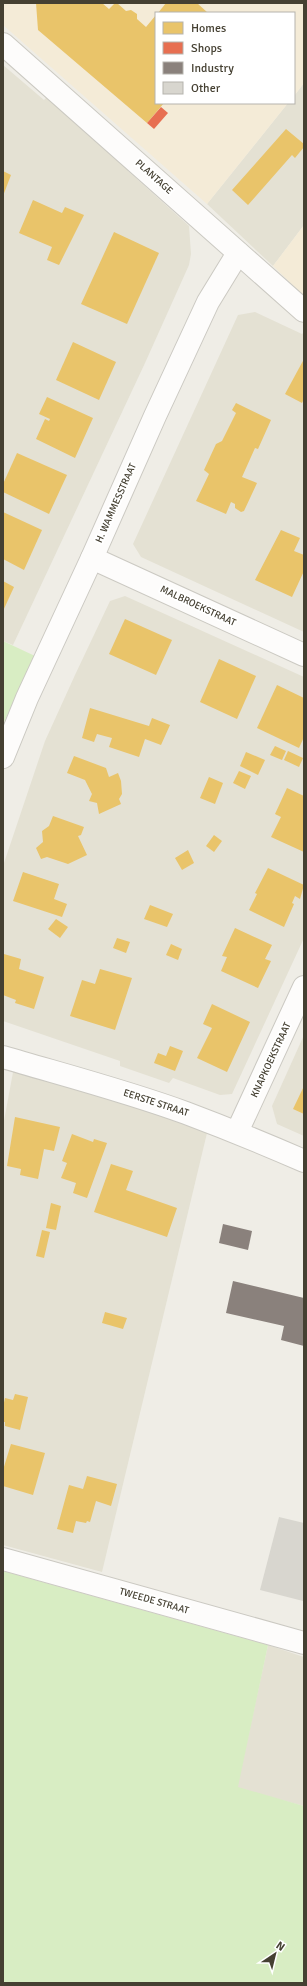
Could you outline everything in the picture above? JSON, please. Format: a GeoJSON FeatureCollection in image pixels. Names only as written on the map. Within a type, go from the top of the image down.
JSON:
{"type":"FeatureCollection","features":[{"type":"Feature","properties":{"kind":"street","name":"PLANTAGE"},"geometry":{"type":"LineString","coordinates":[[3,44],[304,311]]}},
{"type":"Feature","properties":{"kind":"street","name":"H. WAMMESSTRAAT"},"geometry":{"type":"LineString","coordinates":[[3,757],[27,698],[208,302],[238,253]]}},
{"type":"Feature","properties":{"kind":"street","name":"MALBROEKSTRAAT"},"geometry":{"type":"LineString","coordinates":[[92,558],[304,655]]}},
{"type":"Feature","properties":{"kind":"street","name":"KNAPKOEKSTRAAT"},"geometry":{"type":"LineString","coordinates":[[238,1132],[304,987]]}},
{"type":"Feature","properties":{"kind":"street","name":"EERSTE STRAAT"},"geometry":{"type":"LineString","coordinates":[[3,1057],[129,1094],[238,1132],[304,1161]]}},
{"type":"Feature","properties":{"kind":"street","name":"TWEEDE STRAAT"},"geometry":{"type":"LineString","coordinates":[[3,1559],[304,1643]]}},
{"type":"Feature","properties":{"kind":"shaded area"},"geometry":{"type":"Polygon","coordinates":[[[3,3],[304,3],[304,83],[295,95],[295,12],[155,12],[155,104],[287,104],[207,204],[3,25],[3,3]]]}},
{"type":"Feature","properties":{"kind":"shaded area"},"geometry":{"type":"Polygon","coordinates":[[[3,65],[44,100],[48,96],[130,169],[128,171],[189,226],[191,254],[189,265],[145,363],[13,645],[3,641],[3,65]]]}},
{"type":"Feature","properties":{"kind":"shaded area"},"geometry":{"type":"Polygon","coordinates":[[[304,83],[304,225],[273,266],[207,204],[287,104],[295,104],[295,95],[304,83]]]}},
{"type":"Feature","properties":{"kind":"shaded area"},"geometry":{"type":"Polygon","coordinates":[[[304,225],[304,296],[273,266],[304,225]]]}},
{"type":"Feature","properties":{"kind":"shaded area"},"geometry":{"type":"Polygon","coordinates":[[[255,312],[302,334],[304,332],[304,632],[141,557],[133,544],[238,315],[255,312]]]}},
{"type":"Feature","properties":{"kind":"shaded area"},"geometry":{"type":"Polygon","coordinates":[[[125,596],[304,677],[304,938],[232,1094],[220,1095],[173,1078],[169,1083],[120,1066],[120,1061],[3,1021],[3,866],[45,741],[110,601],[125,596]]]}},
{"type":"Feature","properties":{"kind":"shaded area"},"geometry":{"type":"Polygon","coordinates":[[[304,1035],[304,1136],[277,1124],[272,1106],[304,1035]]]}},
{"type":"Feature","properties":{"kind":"shaded area"},"geometry":{"type":"Polygon","coordinates":[[[14,1067],[152,1112],[207,1133],[102,1572],[3,1545],[3,1126],[14,1067]]]}},
{"type":"Feature","properties":{"kind":"shaded area"},"geometry":{"type":"Polygon","coordinates":[[[268,1645],[304,1657],[304,1806],[237,1788],[268,1645]]]}},
{"type":"Feature","properties":{"kind":"green space"},"geometry":{"type":"Polygon","coordinates":[[[3,641],[35,656],[3,724],[3,641]]]}},
{"type":"Feature","properties":{"kind":"green space"},"geometry":{"type":"Polygon","coordinates":[[[3,1571],[268,1645],[238,1787],[304,1806],[304,1983],[3,1983],[3,1571]]]}},
{"type":"Feature","properties":{"kind":"building: Homes"},"geometry":{"type":"Polygon","coordinates":[[[36,3],[102,3],[109,9],[117,3],[126,11],[131,10],[137,14],[137,19],[146,27],[155,16],[155,104],[163,104],[147,123],[38,30],[36,3]]]}},
{"type":"Feature","properties":{"kind":"building: Homes"},"geometry":{"type":"Polygon","coordinates":[[[166,3],[197,3],[207,12],[159,12],[166,3]]]}},
{"type":"Feature","properties":{"kind":"building: Homes"},"geometry":{"type":"Polygon","coordinates":[[[286,129],[304,144],[304,147],[295,158],[292,155],[248,205],[232,190],[286,129]]]}},
{"type":"Feature","properties":{"kind":"building: Homes"},"geometry":{"type":"Polygon","coordinates":[[[3,171],[11,175],[3,196],[3,171]]]}},
{"type":"Feature","properties":{"kind":"building: Homes"},"geometry":{"type":"Polygon","coordinates":[[[33,200],[62,213],[65,207],[84,215],[59,265],[47,260],[52,247],[19,233],[33,200]]]}},
{"type":"Feature","properties":{"kind":"building: Homes"},"geometry":{"type":"Polygon","coordinates":[[[114,232],[159,253],[127,324],[81,304],[114,232]]]}},
{"type":"Feature","properties":{"kind":"building: Homes"},"geometry":{"type":"Polygon","coordinates":[[[73,342],[116,362],[99,400],[56,380],[73,342]]]}},
{"type":"Feature","properties":{"kind":"building: Homes"},"geometry":{"type":"Polygon","coordinates":[[[304,359],[304,399],[302,403],[285,394],[304,359]]]}},
{"type":"Feature","properties":{"kind":"building: Homes"},"geometry":{"type":"Polygon","coordinates":[[[47,397],[93,418],[75,458],[36,439],[45,419],[49,421],[50,419],[39,414],[47,397]]]}},
{"type":"Feature","properties":{"kind":"building: Homes"},"geometry":{"type":"Polygon","coordinates":[[[236,403],[271,420],[258,449],[255,448],[242,477],[257,483],[244,511],[241,512],[235,508],[235,504],[231,502],[226,514],[196,501],[209,474],[204,470],[216,444],[222,441],[236,413],[232,410],[236,403]]]}},
{"type":"Feature","properties":{"kind":"building: Homes"},"geometry":{"type":"Polygon","coordinates":[[[17,453],[67,475],[49,514],[3,492],[3,484],[17,453]]]}},
{"type":"Feature","properties":{"kind":"building: Homes"},"geometry":{"type":"Polygon","coordinates":[[[3,512],[42,530],[24,570],[3,559],[3,512]]]}},
{"type":"Feature","properties":{"kind":"building: Homes"},"geometry":{"type":"Polygon","coordinates":[[[281,530],[300,538],[294,551],[304,555],[304,571],[292,597],[255,580],[281,530]]]}},
{"type":"Feature","properties":{"kind":"building: Homes"},"geometry":{"type":"Polygon","coordinates":[[[3,581],[14,587],[3,611],[3,581]]]}},
{"type":"Feature","properties":{"kind":"building: Homes"},"geometry":{"type":"Polygon","coordinates":[[[125,619],[172,640],[156,675],[109,654],[125,619]]]}},
{"type":"Feature","properties":{"kind":"building: Homes"},"geometry":{"type":"Polygon","coordinates":[[[219,659],[256,676],[237,719],[200,702],[219,659]]]}},
{"type":"Feature","properties":{"kind":"building: Homes"},"geometry":{"type":"Polygon","coordinates":[[[277,685],[304,698],[304,737],[299,748],[257,728],[277,685]]]}},
{"type":"Feature","properties":{"kind":"building: Homes"},"geometry":{"type":"Polygon","coordinates":[[[90,708],[149,726],[152,718],[170,725],[161,745],[145,739],[139,757],[109,747],[112,738],[97,734],[94,742],[82,738],[90,708]]]}},
{"type":"Feature","properties":{"kind":"building: Homes"},"geometry":{"type":"Polygon","coordinates":[[[275,746],[286,751],[282,760],[270,755],[275,746]]]}},
{"type":"Feature","properties":{"kind":"building: Homes"},"geometry":{"type":"Polygon","coordinates":[[[288,751],[303,758],[299,767],[284,760],[288,751]]]}},
{"type":"Feature","properties":{"kind":"building: Homes"},"geometry":{"type":"Polygon","coordinates":[[[246,752],[265,760],[258,775],[240,766],[246,752]]]}},
{"type":"Feature","properties":{"kind":"building: Homes"},"geometry":{"type":"Polygon","coordinates":[[[74,756],[106,768],[109,777],[118,773],[121,781],[122,794],[119,799],[121,804],[99,814],[97,803],[89,801],[92,794],[85,780],[67,773],[74,756]]]}},
{"type":"Feature","properties":{"kind":"building: Homes"},"geometry":{"type":"Polygon","coordinates":[[[239,771],[251,776],[245,789],[233,783],[239,771]]]}},
{"type":"Feature","properties":{"kind":"building: Homes"},"geometry":{"type":"Polygon","coordinates":[[[209,777],[223,783],[215,804],[200,798],[209,777]]]}},
{"type":"Feature","properties":{"kind":"building: Homes"},"geometry":{"type":"Polygon","coordinates":[[[287,788],[304,796],[304,852],[271,837],[281,817],[275,814],[287,788]]]}},
{"type":"Feature","properties":{"kind":"building: Homes"},"geometry":{"type":"Polygon","coordinates":[[[53,816],[84,827],[81,835],[78,836],[87,855],[68,864],[47,857],[41,859],[36,848],[43,842],[42,831],[49,826],[53,816]]]}},
{"type":"Feature","properties":{"kind":"building: Homes"},"geometry":{"type":"Polygon","coordinates":[[[214,835],[222,841],[214,852],[206,846],[214,835]]]}},
{"type":"Feature","properties":{"kind":"building: Homes"},"geometry":{"type":"Polygon","coordinates":[[[188,850],[194,863],[182,870],[175,858],[188,850]]]}},
{"type":"Feature","properties":{"kind":"building: Homes"},"geometry":{"type":"Polygon","coordinates":[[[268,868],[304,885],[300,899],[295,896],[292,903],[294,904],[284,927],[249,910],[257,894],[255,893],[268,868]]]}},
{"type":"Feature","properties":{"kind":"building: Homes"},"geometry":{"type":"Polygon","coordinates":[[[23,872],[59,884],[54,899],[67,904],[62,917],[13,901],[23,872]]]}},
{"type":"Feature","properties":{"kind":"building: Homes"},"geometry":{"type":"Polygon","coordinates":[[[150,905],[173,914],[167,927],[144,919],[150,905]]]}},
{"type":"Feature","properties":{"kind":"building: Homes"},"geometry":{"type":"Polygon","coordinates":[[[56,919],[68,927],[60,938],[48,929],[56,919]]]}},
{"type":"Feature","properties":{"kind":"building: Homes"},"geometry":{"type":"Polygon","coordinates":[[[235,928],[272,945],[265,959],[271,961],[258,988],[221,971],[227,957],[222,956],[235,928]]]}},
{"type":"Feature","properties":{"kind":"building: Homes"},"geometry":{"type":"Polygon","coordinates":[[[117,938],[130,942],[126,953],[113,948],[117,938]]]}},
{"type":"Feature","properties":{"kind":"building: Homes"},"geometry":{"type":"Polygon","coordinates":[[[171,944],[182,949],[178,960],[166,955],[171,944]]]}},
{"type":"Feature","properties":{"kind":"building: Homes"},"geometry":{"type":"Polygon","coordinates":[[[4,954],[21,959],[19,969],[44,977],[34,1009],[15,1003],[16,1000],[3,995],[4,954]]]}},
{"type":"Feature","properties":{"kind":"building: Homes"},"geometry":{"type":"Polygon","coordinates":[[[100,969],[132,978],[115,1030],[70,1016],[82,980],[95,984],[100,969]]]}},
{"type":"Feature","properties":{"kind":"building: Homes"},"geometry":{"type":"Polygon","coordinates":[[[212,1004],[250,1022],[227,1072],[197,1058],[212,1028],[203,1024],[212,1004]]]}},
{"type":"Feature","properties":{"kind":"building: Homes"},"geometry":{"type":"Polygon","coordinates":[[[170,1046],[183,1051],[175,1071],[154,1063],[158,1053],[166,1056],[170,1046]]]}},
{"type":"Feature","properties":{"kind":"building: Homes"},"geometry":{"type":"Polygon","coordinates":[[[304,1086],[304,1114],[293,1109],[304,1086]]]}},
{"type":"Feature","properties":{"kind":"building: Homes"},"geometry":{"type":"Polygon","coordinates":[[[15,1117],[60,1127],[54,1151],[44,1149],[38,1179],[20,1175],[21,1169],[7,1166],[15,1117]]]}},
{"type":"Feature","properties":{"kind":"building: Homes"},"geometry":{"type":"Polygon","coordinates":[[[72,1134],[93,1142],[94,1139],[107,1143],[87,1198],[73,1193],[76,1183],[61,1178],[67,1163],[62,1161],[72,1134]]]}},
{"type":"Feature","properties":{"kind":"building: Homes"},"geometry":{"type":"Polygon","coordinates":[[[111,1164],[133,1171],[126,1190],[177,1208],[167,1237],[94,1212],[111,1164]]]}},
{"type":"Feature","properties":{"kind":"building: Homes"},"geometry":{"type":"Polygon","coordinates":[[[51,1203],[61,1206],[56,1230],[46,1228],[51,1203]]]}},
{"type":"Feature","properties":{"kind":"building: Homes"},"geometry":{"type":"Polygon","coordinates":[[[42,1230],[50,1232],[44,1258],[36,1256],[42,1230]]]}},
{"type":"Feature","properties":{"kind":"building: Homes"},"geometry":{"type":"Polygon","coordinates":[[[105,1312],[127,1318],[123,1329],[102,1323],[105,1312]]]}},
{"type":"Feature","properties":{"kind":"building: Homes"},"geometry":{"type":"Polygon","coordinates":[[[15,1394],[28,1397],[20,1430],[5,1426],[5,1422],[3,1422],[3,1407],[5,1398],[13,1400],[15,1394]]]}},
{"type":"Feature","properties":{"kind":"building: Homes"},"geometry":{"type":"Polygon","coordinates":[[[11,1444],[45,1453],[33,1495],[3,1486],[3,1470],[11,1444]]]}},
{"type":"Feature","properties":{"kind":"building: Homes"},"geometry":{"type":"Polygon","coordinates":[[[87,1476],[117,1484],[111,1506],[96,1501],[90,1522],[87,1521],[86,1523],[76,1521],[73,1533],[57,1529],[69,1485],[83,1489],[87,1476]]]}},
{"type":"Feature","properties":{"kind":"building: Shops"},"geometry":{"type":"Polygon","coordinates":[[[161,107],[168,113],[154,129],[147,123],[161,107]]]}},
{"type":"Feature","properties":{"kind":"building: Industry"},"geometry":{"type":"Polygon","coordinates":[[[223,1224],[252,1231],[248,1250],[219,1243],[223,1224]]]}},
{"type":"Feature","properties":{"kind":"building: Industry"},"geometry":{"type":"Polygon","coordinates":[[[233,1281],[304,1298],[304,1346],[281,1340],[284,1326],[226,1313],[233,1281]]]}},
{"type":"Feature","properties":{"kind":"building: Other"},"geometry":{"type":"Polygon","coordinates":[[[279,1517],[304,1523],[303,1601],[260,1590],[279,1517]]]}}]}
